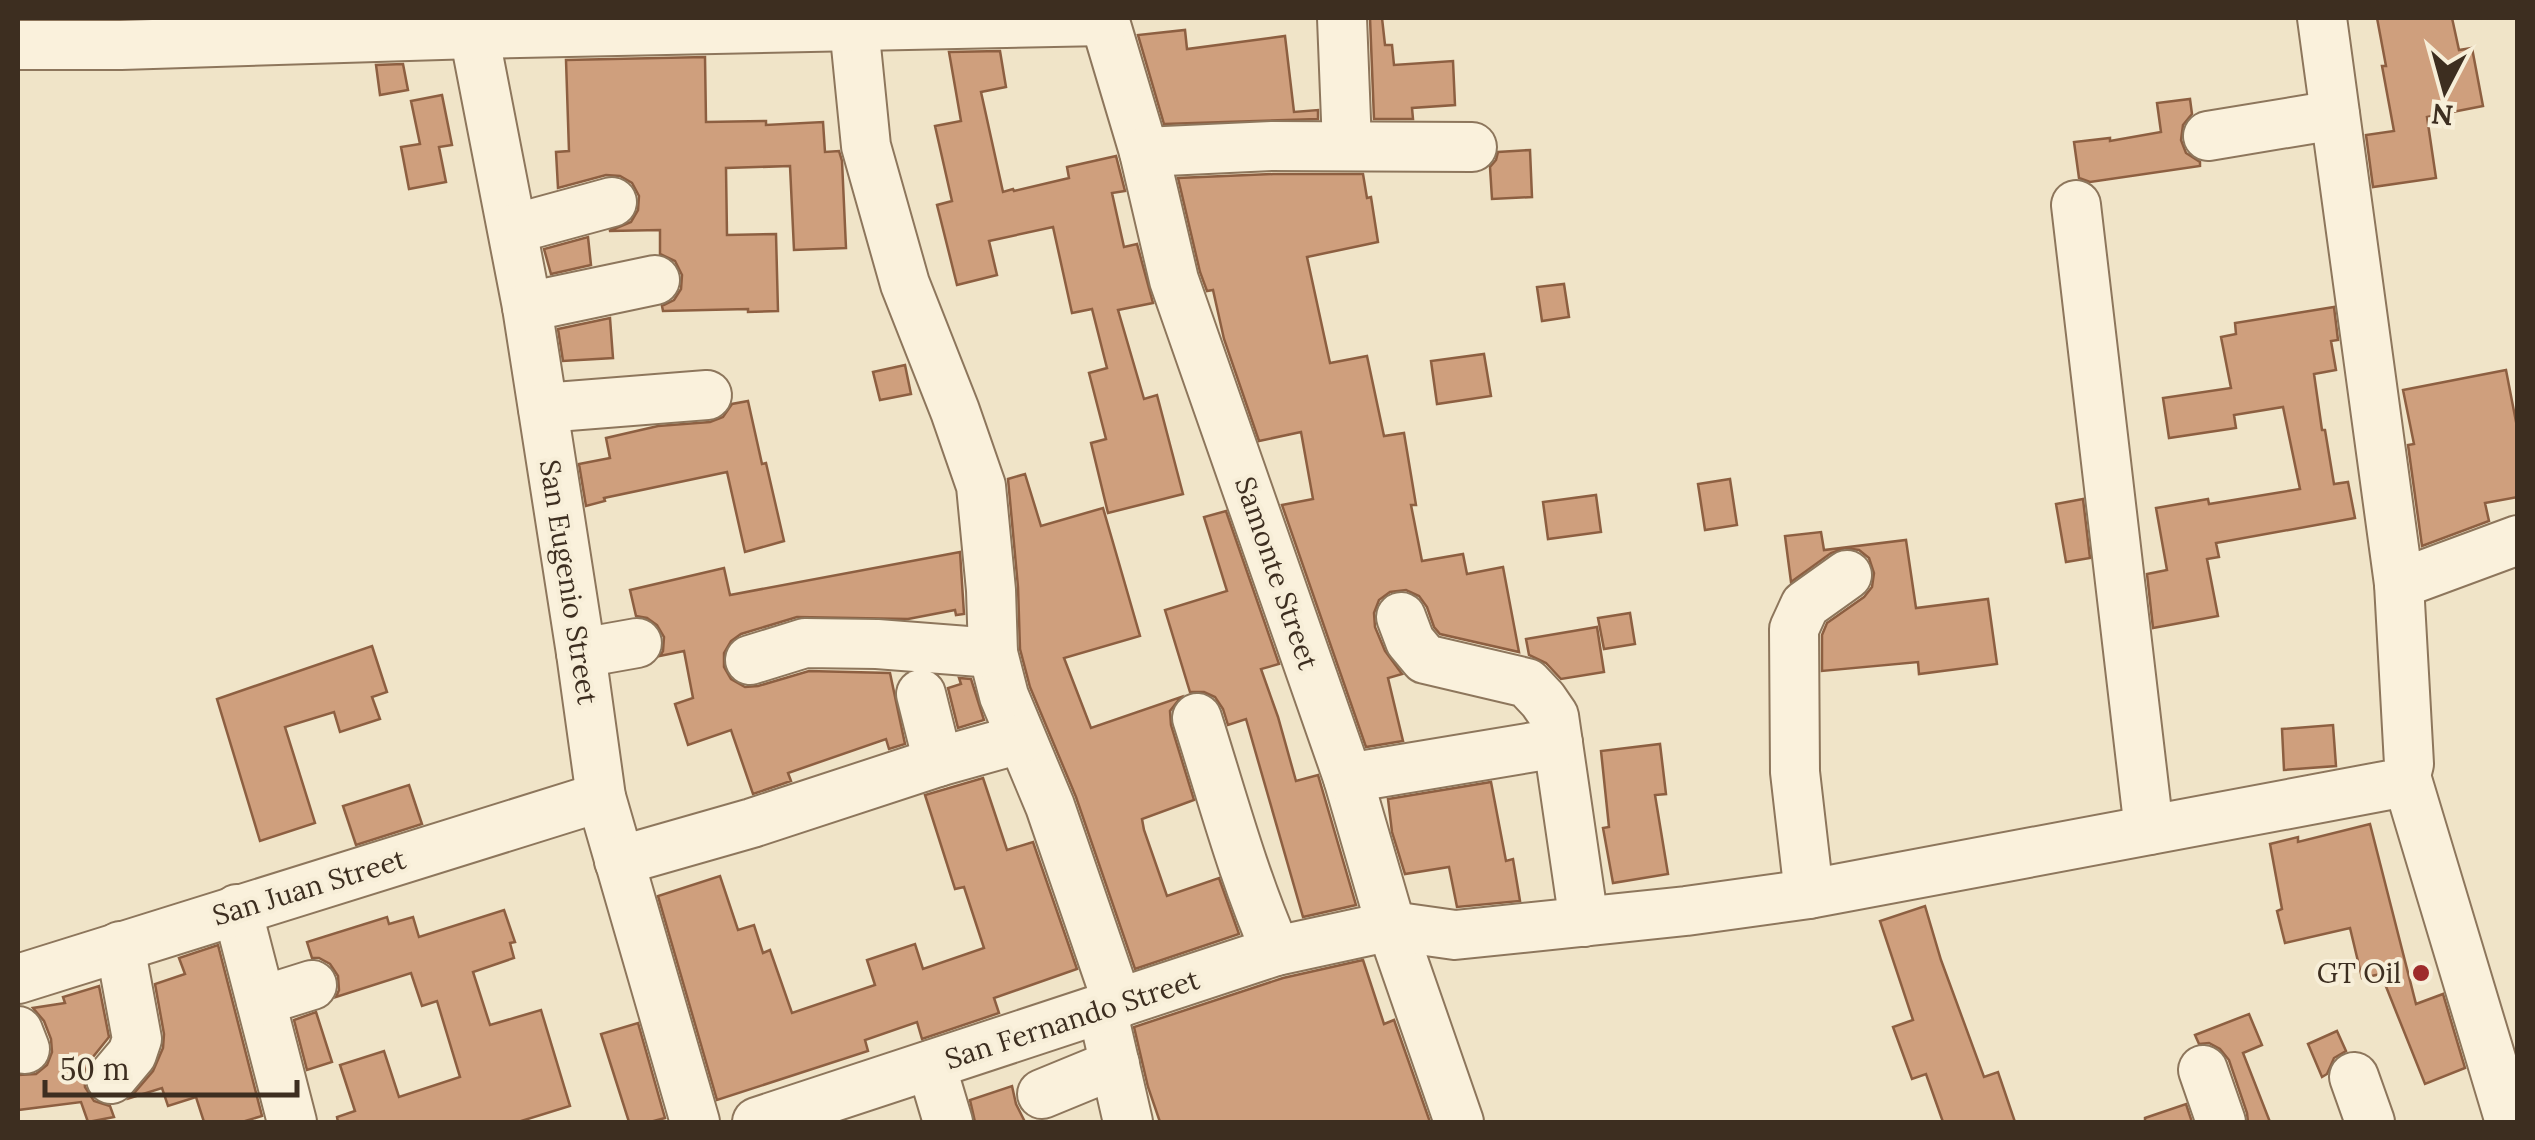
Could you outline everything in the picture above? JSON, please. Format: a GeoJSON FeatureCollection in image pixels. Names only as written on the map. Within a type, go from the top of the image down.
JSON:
{"type":"FeatureCollection","features":[{"type":"Feature","properties":{"kind":"street"},"geometry":{"type":"LineString","coordinates":[[1342,18],[1347,145]]}},
{"type":"Feature","properties":{"kind":"street"},"geometry":{"type":"LineString","coordinates":[[2322,18],[2399,584],[2409,764],[2406,776],[2510,1122]]}},
{"type":"Feature","properties":{"kind":"street"},"geometry":{"type":"LineString","coordinates":[[18,45],[268,42],[1098,19]]}},
{"type":"Feature","properties":{"kind":"street","name":"Samonte Street"},"geometry":{"type":"LineString","coordinates":[[1098,19],[1144,152],[1174,280],[1348,778],[1391,926],[1459,1122]]}},
{"type":"Feature","properties":{"kind":"street"},"geometry":{"type":"LineString","coordinates":[[854,26],[866,146],[906,284],[980,486],[993,652],[1004,696],[1050,806],[1110,1007],[1115,1064],[1128,1122]]}},
{"type":"Feature","properties":{"kind":"street","name":"San Eugenio Street"},"geometry":{"type":"LineString","coordinates":[[474,34],[528,306],[582,653],[600,797],[694,1122]]}},
{"type":"Feature","properties":{"kind":"street"},"geometry":{"type":"LineString","coordinates":[[2208,136],[2335,115]]}},
{"type":"Feature","properties":{"kind":"street"},"geometry":{"type":"LineString","coordinates":[[1144,152],[1347,145],[1472,147]]}},
{"type":"Feature","properties":{"kind":"street"},"geometry":{"type":"LineString","coordinates":[[513,229],[612,202]]}},
{"type":"Feature","properties":{"kind":"street"},"geometry":{"type":"LineString","coordinates":[[2076,205],[2148,830]]}},
{"type":"Feature","properties":{"kind":"street"},"geometry":{"type":"LineString","coordinates":[[528,306],[656,280]]}},
{"type":"Feature","properties":{"kind":"street"},"geometry":{"type":"LineString","coordinates":[[543,408],[707,395]]}},
{"type":"Feature","properties":{"kind":"street"},"geometry":{"type":"LineString","coordinates":[[2399,584],[2518,540]]}},
{"type":"Feature","properties":{"kind":"street"},"geometry":{"type":"LineString","coordinates":[[1809,894],[1796,772],[1794,629],[1805,605],[1846,575]]}},
{"type":"Feature","properties":{"kind":"street"},"geometry":{"type":"LineString","coordinates":[[1401,618],[1410,641],[1425,659],[1526,684],[1554,716],[1584,922]]}},
{"type":"Feature","properties":{"kind":"street"},"geometry":{"type":"LineString","coordinates":[[582,653],[638,643]]}},
{"type":"Feature","properties":{"kind":"street"},"geometry":{"type":"LineString","coordinates":[[750,660],[804,644],[877,644],[993,652]]}},
{"type":"Feature","properties":{"kind":"street"},"geometry":{"type":"LineString","coordinates":[[921,694],[938,762]]}},
{"type":"Feature","properties":{"kind":"street"},"geometry":{"type":"LineString","coordinates":[[1197,718],[1243,864],[1276,951]]}},
{"type":"Feature","properties":{"kind":"street"},"geometry":{"type":"LineString","coordinates":[[619,861],[1020,738]]}},
{"type":"Feature","properties":{"kind":"street"},"geometry":{"type":"LineString","coordinates":[[1348,778],[1558,744]]}},
{"type":"Feature","properties":{"kind":"street"},"geometry":{"type":"LineString","coordinates":[[1391,926],[1455,935],[1809,894],[2394,784],[2406,776]]}},
{"type":"Feature","properties":{"kind":"street","name":"San Juan Street"},"geometry":{"type":"LineString","coordinates":[[18,979],[600,797]]}},
{"type":"Feature","properties":{"kind":"street"},"geometry":{"type":"LineString","coordinates":[[236,909],[292,1122]]}},
{"type":"Feature","properties":{"kind":"street","name":"San Fernando Street"},"geometry":{"type":"LineString","coordinates":[[757,1122],[1276,951],[1391,926]]}},
{"type":"Feature","properties":{"kind":"street"},"geometry":{"type":"LineString","coordinates":[[111,1080],[138,1040],[120,946]]}},
{"type":"Feature","properties":{"kind":"street"},"geometry":{"type":"LineString","coordinates":[[261,1001],[312,985]]}},
{"type":"Feature","properties":{"kind":"street"},"geometry":{"type":"LineString","coordinates":[[1042,1094],[1115,1064]]}},
{"type":"Feature","properties":{"kind":"street"},"geometry":{"type":"LineString","coordinates":[[931,1065],[948,1122]]}},
{"type":"Feature","properties":{"kind":"street"},"geometry":{"type":"LineString","coordinates":[[2203,1070],[2221,1122]]}},
{"type":"Feature","properties":{"kind":"street"},"geometry":{"type":"LineString","coordinates":[[2354,1077],[2370,1122]]}},
{"type":"Feature","properties":{"kind":"building"},"geometry":{"type":"Polygon","coordinates":[[[1370,18],[1382,18],[1385,45],[1392,45],[1394,65],[1453,61],[1455,105],[1412,108],[1413,119],[1374,119],[1370,18]]]}},
{"type":"Feature","properties":{"kind":"building"},"geometry":{"type":"Polygon","coordinates":[[[2377,18],[2452,18],[2459,50],[2472,48],[2483,106],[2427,117],[2436,178],[2373,187],[2366,135],[2394,131],[2377,18]]]}},
{"type":"Feature","properties":{"kind":"building"},"geometry":{"type":"Polygon","coordinates":[[[1185,30],[1187,49],[1285,36],[1294,112],[1318,110],[1318,119],[1164,124],[1138,35],[1185,30]]]}},
{"type":"Feature","properties":{"kind":"building"},"geometry":{"type":"Polygon","coordinates":[[[1000,51],[1006,87],[981,92],[1003,192],[1069,178],[1067,167],[1116,156],[1125,191],[1112,193],[1124,247],[1137,244],[1153,303],[1118,310],[1144,399],[1157,395],[1183,494],[1108,513],[1091,443],[1106,439],[1089,373],[1107,368],[1092,309],[1072,313],[1053,227],[989,241],[997,275],[957,285],[937,205],[952,201],[935,126],[961,121],[949,52],[1000,51]]]}},
{"type":"Feature","properties":{"kind":"building"},"geometry":{"type":"Polygon","coordinates":[[[705,57],[706,122],[823,122],[825,152],[839,151],[842,161],[846,248],[794,250],[790,166],[726,168],[727,235],[776,234],[778,311],[663,311],[662,306],[674,300],[681,289],[682,275],[675,261],[660,254],[660,230],[609,231],[631,222],[638,210],[639,196],[632,183],[620,176],[606,175],[558,188],[556,152],[569,151],[566,60],[705,57]]]}},
{"type":"Feature","properties":{"kind":"building"},"geometry":{"type":"Polygon","coordinates":[[[403,64],[408,90],[380,95],[376,65],[403,64]]]}},
{"type":"Feature","properties":{"kind":"building"},"geometry":{"type":"Polygon","coordinates":[[[442,95],[452,145],[439,147],[446,182],[409,189],[401,147],[420,144],[411,101],[442,95]]]}},
{"type":"Feature","properties":{"kind":"building"},"geometry":{"type":"Polygon","coordinates":[[[2190,99],[2192,114],[2183,125],[2181,140],[2186,153],[2200,166],[2090,182],[2079,178],[2074,142],[2110,141],[2161,132],[2157,103],[2190,99]]]}},
{"type":"Feature","properties":{"kind":"building"},"geometry":{"type":"Polygon","coordinates":[[[1530,150],[1532,197],[1492,199],[1490,167],[1498,152],[1530,150]]]}},
{"type":"Feature","properties":{"kind":"building"},"geometry":{"type":"Polygon","coordinates":[[[1363,174],[1378,242],[1307,257],[1330,363],[1367,356],[1384,436],[1404,433],[1416,505],[1411,505],[1422,561],[1463,554],[1467,574],[1503,567],[1519,652],[1440,634],[1419,596],[1406,590],[1390,592],[1379,600],[1374,613],[1375,627],[1385,651],[1402,674],[1388,678],[1403,741],[1366,747],[1282,505],[1313,499],[1301,432],[1259,441],[1224,339],[1213,290],[1207,291],[1200,272],[1178,178],[1363,174]]]}},
{"type":"Feature","properties":{"kind":"building"},"geometry":{"type":"Polygon","coordinates":[[[588,237],[591,265],[551,274],[544,249],[588,237]]]}},
{"type":"Feature","properties":{"kind":"building"},"geometry":{"type":"Polygon","coordinates":[[[1564,284],[1569,317],[1542,321],[1537,287],[1564,284]]]}},
{"type":"Feature","properties":{"kind":"building"},"geometry":{"type":"Polygon","coordinates":[[[2334,307],[2338,340],[2331,341],[2336,370],[2314,374],[2334,484],[2348,482],[2355,518],[2216,543],[2219,557],[2207,559],[2218,616],[2153,628],[2147,574],[2167,570],[2156,508],[2300,489],[2283,407],[2234,415],[2236,428],[2169,438],[2163,398],[2231,388],[2221,337],[2236,334],[2235,323],[2334,307]]]}},
{"type":"Feature","properties":{"kind":"building"},"geometry":{"type":"Polygon","coordinates":[[[610,318],[613,358],[563,361],[558,329],[610,318]]]}},
{"type":"Feature","properties":{"kind":"building"},"geometry":{"type":"Polygon","coordinates":[[[1484,354],[1491,396],[1437,404],[1431,361],[1484,354]]]}},
{"type":"Feature","properties":{"kind":"building"},"geometry":{"type":"Polygon","coordinates":[[[905,365],[911,394],[880,400],[873,372],[905,365]]]}},
{"type":"Feature","properties":{"kind":"building"},"geometry":{"type":"Polygon","coordinates":[[[2506,370],[2518,432],[2518,497],[2485,503],[2489,521],[2422,546],[2408,445],[2414,444],[2403,390],[2506,370]]]}},
{"type":"Feature","properties":{"kind":"building"},"geometry":{"type":"Polygon","coordinates":[[[748,401],[784,541],[745,552],[727,472],[604,498],[605,501],[586,506],[579,464],[610,458],[606,438],[658,426],[710,422],[723,417],[732,404],[748,401]]]}},
{"type":"Feature","properties":{"kind":"building"},"geometry":{"type":"Polygon","coordinates":[[[1025,474],[1041,526],[1103,508],[1140,636],[1064,658],[1091,728],[1181,697],[1170,711],[1171,725],[1194,800],[1142,819],[1144,830],[1167,896],[1219,878],[1239,934],[1135,969],[1076,797],[1030,687],[1020,649],[1008,479],[1025,474]]]}},
{"type":"Feature","properties":{"kind":"building"},"geometry":{"type":"Polygon","coordinates":[[[1730,479],[1737,525],[1705,530],[1698,484],[1730,479]]]}},
{"type":"Feature","properties":{"kind":"building"},"geometry":{"type":"Polygon","coordinates":[[[1596,495],[1601,532],[1548,539],[1543,502],[1596,495]]]}},
{"type":"Feature","properties":{"kind":"building"},"geometry":{"type":"Polygon","coordinates":[[[2083,499],[2090,558],[2066,562],[2056,504],[2083,499]]]}},
{"type":"Feature","properties":{"kind":"building"},"geometry":{"type":"Polygon","coordinates":[[[1226,511],[1279,664],[1261,669],[1296,781],[1318,775],[1356,905],[1303,917],[1246,719],[1228,725],[1215,697],[1190,692],[1165,610],[1227,591],[1204,517],[1226,511]]]}},
{"type":"Feature","properties":{"kind":"building"},"geometry":{"type":"Polygon","coordinates":[[[1821,532],[1824,550],[1906,540],[1916,608],[1988,599],[1997,664],[1919,674],[1918,662],[1822,671],[1822,635],[1827,623],[1864,597],[1872,587],[1874,573],[1869,558],[1859,550],[1845,548],[1831,553],[1791,582],[1785,536],[1821,532]]]}},
{"type":"Feature","properties":{"kind":"building"},"geometry":{"type":"Polygon","coordinates":[[[960,552],[964,614],[956,615],[955,610],[908,619],[797,617],[741,634],[724,653],[724,667],[731,679],[745,687],[809,671],[890,673],[905,744],[889,749],[886,739],[788,773],[791,781],[753,794],[731,730],[688,745],[675,704],[693,698],[684,651],[660,656],[664,637],[657,625],[636,616],[630,590],[724,568],[730,595],[960,552]]]}},
{"type":"Feature","properties":{"kind":"building"},"geometry":{"type":"Polygon","coordinates":[[[1630,613],[1635,644],[1604,649],[1598,618],[1630,613]]]}},
{"type":"Feature","properties":{"kind":"building"},"geometry":{"type":"Polygon","coordinates":[[[1597,627],[1604,672],[1561,679],[1546,663],[1529,655],[1526,639],[1597,627]]]}},
{"type":"Feature","properties":{"kind":"building"},"geometry":{"type":"Polygon","coordinates":[[[372,646],[387,692],[372,697],[380,719],[340,732],[334,712],[285,727],[315,823],[260,841],[217,699],[372,646]]]}},
{"type":"Feature","properties":{"kind":"building"},"geometry":{"type":"Polygon","coordinates":[[[959,678],[971,679],[984,720],[958,728],[948,688],[961,684],[959,678]]]}},
{"type":"Feature","properties":{"kind":"building"},"geometry":{"type":"Polygon","coordinates":[[[2333,725],[2336,766],[2284,770],[2282,729],[2333,725]]]}},
{"type":"Feature","properties":{"kind":"building"},"geometry":{"type":"Polygon","coordinates":[[[1660,744],[1666,794],[1655,795],[1668,874],[1613,883],[1603,828],[1609,827],[1601,751],[1660,744]]]}},
{"type":"Feature","properties":{"kind":"building"},"geometry":{"type":"Polygon","coordinates":[[[983,778],[1007,850],[1033,842],[1077,969],[994,998],[999,1013],[922,1039],[917,1022],[865,1040],[868,1051],[717,1100],[658,896],[720,876],[738,930],[754,925],[763,953],[770,950],[792,1013],[875,985],[867,960],[915,944],[923,969],[984,948],[964,887],[955,889],[925,795],[983,778]]]}},
{"type":"Feature","properties":{"kind":"building"},"geometry":{"type":"Polygon","coordinates":[[[1491,782],[1506,861],[1513,859],[1520,901],[1457,907],[1449,867],[1405,874],[1392,832],[1388,799],[1491,782]]]}},
{"type":"Feature","properties":{"kind":"building"},"geometry":{"type":"Polygon","coordinates":[[[409,785],[422,824],[356,845],[343,806],[409,785]]]}},
{"type":"Feature","properties":{"kind":"building"},"geometry":{"type":"Polygon","coordinates":[[[2370,824],[2416,1004],[2443,994],[2465,1068],[2425,1084],[2381,974],[2362,978],[2350,928],[2285,943],[2277,911],[2282,909],[2270,844],[2298,837],[2298,842],[2370,824]]]}},
{"type":"Feature","properties":{"kind":"building"},"geometry":{"type":"Polygon","coordinates":[[[1925,906],[1984,1077],[1998,1072],[2015,1122],[1943,1122],[1926,1074],[1912,1079],[1893,1027],[1913,1020],[1880,921],[1925,906]]]}},
{"type":"Feature","properties":{"kind":"building"},"geometry":{"type":"Polygon","coordinates":[[[504,910],[515,942],[510,943],[514,958],[473,972],[490,1025],[541,1010],[570,1106],[518,1122],[338,1122],[337,1117],[355,1111],[340,1065],[384,1051],[399,1097],[460,1077],[437,1001],[422,1006],[411,973],[336,997],[338,976],[330,964],[312,958],[307,942],[387,917],[389,924],[413,917],[419,937],[504,910]]]}},
{"type":"Feature","properties":{"kind":"building"},"geometry":{"type":"Polygon","coordinates":[[[218,945],[262,1116],[242,1122],[204,1122],[196,1097],[168,1106],[162,1088],[130,1098],[153,1071],[163,1048],[155,984],[185,974],[179,958],[218,945]]]}},
{"type":"Feature","properties":{"kind":"building"},"geometry":{"type":"Polygon","coordinates":[[[1363,960],[1384,1024],[1394,1020],[1430,1122],[1160,1122],[1134,1027],[1283,978],[1363,960]]]}},
{"type":"Feature","properties":{"kind":"building"},"geometry":{"type":"Polygon","coordinates":[[[99,986],[109,1037],[89,1062],[85,1087],[94,1101],[110,1106],[114,1117],[88,1122],[81,1102],[18,1110],[18,1075],[36,1074],[47,1065],[52,1052],[44,1021],[33,1008],[65,1003],[63,997],[99,986]]]}},
{"type":"Feature","properties":{"kind":"building"},"geometry":{"type":"Polygon","coordinates":[[[316,1012],[332,1062],[307,1070],[294,1020],[316,1012]]]}},
{"type":"Feature","properties":{"kind":"building"},"geometry":{"type":"Polygon","coordinates":[[[2249,1014],[2262,1045],[2243,1053],[2270,1122],[2248,1122],[2229,1060],[2209,1043],[2199,1044],[2195,1035],[2249,1014]]]}},
{"type":"Feature","properties":{"kind":"building"},"geometry":{"type":"Polygon","coordinates":[[[638,1023],[665,1118],[650,1122],[629,1122],[601,1034],[638,1023]]]}},
{"type":"Feature","properties":{"kind":"building"},"geometry":{"type":"Polygon","coordinates":[[[2337,1031],[2346,1051],[2334,1058],[2322,1077],[2308,1044],[2337,1031]]]}},
{"type":"Feature","properties":{"kind":"building"},"geometry":{"type":"Polygon","coordinates":[[[1012,1086],[1025,1122],[975,1122],[970,1100],[1012,1086]]]}},
{"type":"Feature","properties":{"kind":"building"},"geometry":{"type":"Polygon","coordinates":[[[2186,1104],[2192,1122],[2145,1122],[2145,1118],[2186,1104]]]}},
{"type":"Feature","properties":{"kind":"place","name":"GT Oil"},"geometry":{"type":"Point","coordinates":[2421,973]}}]}
